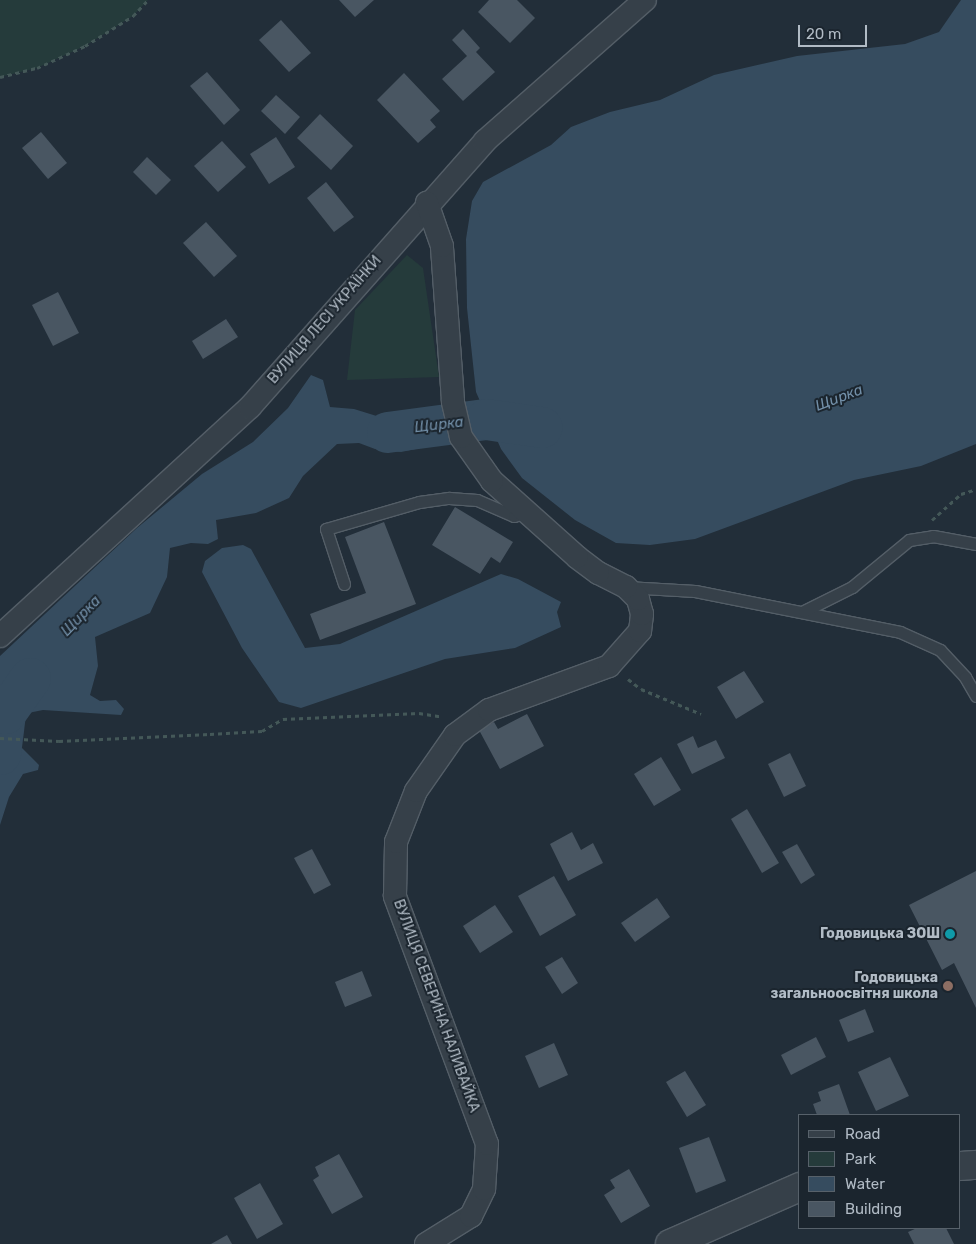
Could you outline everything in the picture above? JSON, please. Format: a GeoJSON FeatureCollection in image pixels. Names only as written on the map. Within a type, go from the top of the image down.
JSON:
{"type":"FeatureCollection","features":[{"type":"Feature","properties":{"kind":"street","name":"ВУЛИЦЯ ЛЕСІ УКРАЇНКИ"},"geometry":{"type":"LineString","coordinates":[[0,636],[250,407],[427,203],[485,141],[645,0]]}},
{"type":"Feature","properties":{"kind":"street","name":"ВУЛИЦЯ СЕВЕРИНА НАЛИВАЙКА"},"geometry":{"type":"LineString","coordinates":[[426,1244],[471,1216],[484,1189],[487,1144],[395,896],[396,842],[416,790],[455,735],[489,710],[609,666],[640,631],[642,614],[638,599],[626,587],[598,573],[492,481],[461,437],[453,401],[442,246],[427,203]]}},
{"type":"Feature","properties":{"kind":"street"},"geometry":{"type":"LineString","coordinates":[[961,1166],[976,1165]]}},
{"type":"Feature","properties":{"kind":"street"},"geometry":{"type":"LineString","coordinates":[[670,1244],[798,1188]]}},
{"type":"Feature","properties":{"kind":"lane"},"geometry":{"type":"LineString","coordinates":[[344,584],[326,529],[419,502],[449,498],[477,500],[514,516],[526,512]]}},
{"type":"Feature","properties":{"kind":"lane"},"geometry":{"type":"LineString","coordinates":[[804,611],[852,587],[909,540],[933,536],[976,544]]}},
{"type":"Feature","properties":{"kind":"lane"},"geometry":{"type":"LineString","coordinates":[[626,587],[668,588],[804,611],[900,632],[928,642],[950,659],[976,696]]}},
{"type":"Feature","properties":{"kind":"path"},"geometry":{"type":"LineString","coordinates":[[0,77],[37,68],[85,46],[133,16],[148,0]]}},
{"type":"Feature","properties":{"kind":"path"},"geometry":{"type":"LineString","coordinates":[[909,540],[962,494],[976,489]]}},
{"type":"Feature","properties":{"kind":"path"},"geometry":{"type":"LineString","coordinates":[[609,666],[641,689],[701,714]]}},
{"type":"Feature","properties":{"kind":"path"},"geometry":{"type":"LineString","coordinates":[[0,738],[59,741],[262,731],[283,720],[419,713],[473,722]]}},
{"type":"Feature","properties":{"kind":"green space"},"geometry":{"type":"Polygon","coordinates":[[[0,0],[148,0],[133,16],[85,46],[37,68],[0,77],[0,0]]]}},
{"type":"Feature","properties":{"kind":"green space"},"geometry":{"type":"Polygon","coordinates":[[[407,255],[423,268],[439,377],[347,380],[355,310],[407,255]]]}},
{"type":"Feature","properties":{"kind":"water"},"geometry":{"type":"Polygon","coordinates":[[[961,0],[976,0],[976,444],[921,466],[854,480],[695,539],[650,545],[616,543],[575,520],[522,478],[501,449],[476,392],[467,308],[466,239],[472,201],[483,182],[551,145],[571,127],[610,112],[660,100],[714,75],[797,56],[905,44],[939,32],[961,0]]]}},
{"type":"Feature","properties":{"kind":"water"},"geometry":{"type":"Polygon","coordinates":[[[311,375],[323,380],[330,407],[354,409],[396,422],[427,412],[443,425],[429,440],[416,449],[401,452],[375,449],[359,443],[337,444],[303,476],[289,498],[256,513],[216,520],[218,539],[208,544],[191,543],[170,548],[167,577],[150,613],[95,637],[98,666],[90,695],[100,701],[116,700],[124,709],[121,715],[43,710],[23,714],[0,726],[0,656],[137,528],[202,474],[253,442],[288,408],[311,375]]]}},
{"type":"Feature","properties":{"kind":"water"},"geometry":{"type":"Polygon","coordinates":[[[243,545],[251,549],[305,648],[340,644],[501,574],[518,579],[561,602],[557,612],[561,627],[515,648],[445,659],[301,708],[279,702],[242,648],[202,572],[205,561],[222,548],[243,545]]]}},
{"type":"Feature","properties":{"kind":"water"},"geometry":{"type":"Polygon","coordinates":[[[3,743],[22,748],[39,765],[38,770],[23,774],[9,797],[0,825],[0,746],[3,743]]]}},
{"type":"Feature","properties":{"kind":"building"},"geometry":{"type":"Polygon","coordinates":[[[339,0],[374,0],[355,17],[339,0]]]}},
{"type":"Feature","properties":{"kind":"building"},"geometry":{"type":"Polygon","coordinates":[[[489,0],[517,0],[535,18],[510,43],[478,12],[489,0]]]}},
{"type":"Feature","properties":{"kind":"building"},"geometry":{"type":"Polygon","coordinates":[[[281,20],[311,53],[289,72],[259,40],[281,20]]]}},
{"type":"Feature","properties":{"kind":"building"},"geometry":{"type":"Polygon","coordinates":[[[463,29],[480,48],[476,52],[495,72],[463,101],[442,79],[467,56],[452,40],[463,29]]]}},
{"type":"Feature","properties":{"kind":"building"},"geometry":{"type":"Polygon","coordinates":[[[207,72],[240,110],[224,125],[190,86],[207,72]]]}},
{"type":"Feature","properties":{"kind":"building"},"geometry":{"type":"Polygon","coordinates":[[[404,73],[440,111],[430,120],[436,127],[418,143],[377,100],[404,73]]]}},
{"type":"Feature","properties":{"kind":"building"},"geometry":{"type":"Polygon","coordinates":[[[276,95],[300,117],[285,134],[261,111],[276,95]]]}},
{"type":"Feature","properties":{"kind":"building"},"geometry":{"type":"Polygon","coordinates":[[[320,114],[353,146],[331,170],[297,138],[320,114]]]}},
{"type":"Feature","properties":{"kind":"building"},"geometry":{"type":"Polygon","coordinates":[[[41,132],[67,163],[48,179],[22,148],[41,132]]]}},
{"type":"Feature","properties":{"kind":"building"},"geometry":{"type":"Polygon","coordinates":[[[276,137],[295,167],[269,184],[250,154],[276,137]]]}},
{"type":"Feature","properties":{"kind":"building"},"geometry":{"type":"Polygon","coordinates":[[[222,141],[246,167],[218,192],[194,166],[222,141]]]}},
{"type":"Feature","properties":{"kind":"building"},"geometry":{"type":"Polygon","coordinates":[[[147,157],[171,180],[156,195],[133,172],[147,157]]]}},
{"type":"Feature","properties":{"kind":"building"},"geometry":{"type":"Polygon","coordinates":[[[326,182],[354,217],[334,232],[307,198],[326,182]]]}},
{"type":"Feature","properties":{"kind":"building"},"geometry":{"type":"Polygon","coordinates":[[[206,222],[237,256],[214,277],[183,243],[206,222]]]}},
{"type":"Feature","properties":{"kind":"building"},"geometry":{"type":"Polygon","coordinates":[[[58,292],[79,333],[53,346],[32,305],[58,292]]]}},
{"type":"Feature","properties":{"kind":"building"},"geometry":{"type":"Polygon","coordinates":[[[226,319],[238,337],[203,359],[192,341],[226,319]]]}},
{"type":"Feature","properties":{"kind":"building"},"geometry":{"type":"Polygon","coordinates":[[[455,507],[513,542],[500,563],[491,557],[480,574],[432,545],[455,507]]]}},
{"type":"Feature","properties":{"kind":"building"},"geometry":{"type":"Polygon","coordinates":[[[384,522],[416,604],[320,640],[310,614],[366,593],[345,537],[384,522]]]}},
{"type":"Feature","properties":{"kind":"building"},"geometry":{"type":"Polygon","coordinates":[[[744,671],[764,702],[736,719],[717,687],[744,671]]]}},
{"type":"Feature","properties":{"kind":"building"},"geometry":{"type":"Polygon","coordinates":[[[527,714],[544,746],[500,769],[479,730],[494,722],[498,729],[527,714]]]}},
{"type":"Feature","properties":{"kind":"building"},"geometry":{"type":"Polygon","coordinates":[[[693,736],[698,748],[716,740],[725,758],[692,774],[677,744],[693,736]]]}},
{"type":"Feature","properties":{"kind":"building"},"geometry":{"type":"Polygon","coordinates":[[[790,753],[806,786],[784,797],[768,764],[790,753]]]}},
{"type":"Feature","properties":{"kind":"building"},"geometry":{"type":"Polygon","coordinates":[[[661,757],[681,790],[654,806],[634,774],[661,757]]]}},
{"type":"Feature","properties":{"kind":"building"},"geometry":{"type":"Polygon","coordinates":[[[747,809],[779,863],[762,873],[731,819],[747,809]]]}},
{"type":"Feature","properties":{"kind":"building"},"geometry":{"type":"Polygon","coordinates":[[[572,832],[581,850],[593,843],[603,863],[568,881],[550,844],[572,832]]]}},
{"type":"Feature","properties":{"kind":"building"},"geometry":{"type":"Polygon","coordinates":[[[797,844],[815,875],[801,884],[782,852],[797,844]]]}},
{"type":"Feature","properties":{"kind":"building"},"geometry":{"type":"Polygon","coordinates":[[[312,849],[331,885],[314,894],[294,858],[312,849]]]}},
{"type":"Feature","properties":{"kind":"building","name":"Годовицька ЗОШ"},"geometry":{"type":"Polygon","coordinates":[[[976,871],[976,1008],[954,963],[942,970],[909,905],[976,871]]]}},
{"type":"Feature","properties":{"kind":"building"},"geometry":{"type":"Polygon","coordinates":[[[554,876],[576,915],[540,936],[518,896],[554,876]]]}},
{"type":"Feature","properties":{"kind":"building"},"geometry":{"type":"Polygon","coordinates":[[[657,898],[670,917],[635,942],[621,923],[657,898]]]}},
{"type":"Feature","properties":{"kind":"building"},"geometry":{"type":"Polygon","coordinates":[[[495,905],[513,932],[480,953],[463,926],[495,905]]]}},
{"type":"Feature","properties":{"kind":"building"},"geometry":{"type":"Polygon","coordinates":[[[562,957],[578,983],[562,994],[545,967],[562,957]]]}},
{"type":"Feature","properties":{"kind":"building"},"geometry":{"type":"Polygon","coordinates":[[[362,971],[372,996],[345,1007],[335,982],[362,971]]]}},
{"type":"Feature","properties":{"kind":"building"},"geometry":{"type":"Polygon","coordinates":[[[865,1009],[874,1032],[848,1042],[839,1020],[865,1009]]]}},
{"type":"Feature","properties":{"kind":"building"},"geometry":{"type":"Polygon","coordinates":[[[816,1037],[826,1057],[791,1075],[781,1055],[816,1037]]]}},
{"type":"Feature","properties":{"kind":"building"},"geometry":{"type":"Polygon","coordinates":[[[554,1043],[568,1075],[539,1088],[525,1056],[554,1043]]]}},
{"type":"Feature","properties":{"kind":"building"},"geometry":{"type":"Polygon","coordinates":[[[890,1057],[909,1096],[876,1111],[858,1072],[890,1057]]]}},
{"type":"Feature","properties":{"kind":"building"},"geometry":{"type":"Polygon","coordinates":[[[685,1071],[706,1105],[687,1117],[666,1082],[685,1071]]]}},
{"type":"Feature","properties":{"kind":"building"},"geometry":{"type":"Polygon","coordinates":[[[839,1084],[850,1114],[817,1114],[813,1104],[821,1101],[818,1092],[839,1084]]]}},
{"type":"Feature","properties":{"kind":"building"},"geometry":{"type":"Polygon","coordinates":[[[709,1137],[726,1181],[696,1193],[679,1148],[709,1137]]]}},
{"type":"Feature","properties":{"kind":"building"},"geometry":{"type":"Polygon","coordinates":[[[339,1154],[363,1197],[332,1214],[313,1180],[319,1176],[315,1167],[339,1154]]]}},
{"type":"Feature","properties":{"kind":"building"},"geometry":{"type":"Polygon","coordinates":[[[629,1169],[650,1206],[621,1223],[604,1195],[615,1188],[610,1180],[629,1169]]]}},
{"type":"Feature","properties":{"kind":"building"},"geometry":{"type":"Polygon","coordinates":[[[260,1183],[283,1224],[257,1239],[234,1198],[260,1183]]]}},
{"type":"Feature","properties":{"kind":"building"},"geometry":{"type":"Polygon","coordinates":[[[915,1229],[946,1229],[954,1244],[914,1244],[908,1232],[915,1229]]]}},
{"type":"Feature","properties":{"kind":"building"},"geometry":{"type":"Polygon","coordinates":[[[227,1235],[232,1244],[211,1244],[227,1235]]]}},
{"type":"Feature","properties":{"kind":"waterway","name":"Щирка"},"geometry":{"type":"LineString","coordinates":[[387,432],[486,419],[541,427]]}},
{"type":"Feature","properties":{"kind":"waterway","name":"Щирка"},"geometry":{"type":"LineString","coordinates":[[0,754],[5,713],[30,678]]}},
{"type":"Feature","properties":{"kind":"place","name":"Годовицька ЗОШ"},"geometry":{"type":"Point","coordinates":[950,934]}},
{"type":"Feature","properties":{"kind":"place","name":"Годовицька загальноосвітня школа"},"geometry":{"type":"Point","coordinates":[948,986]}}]}
